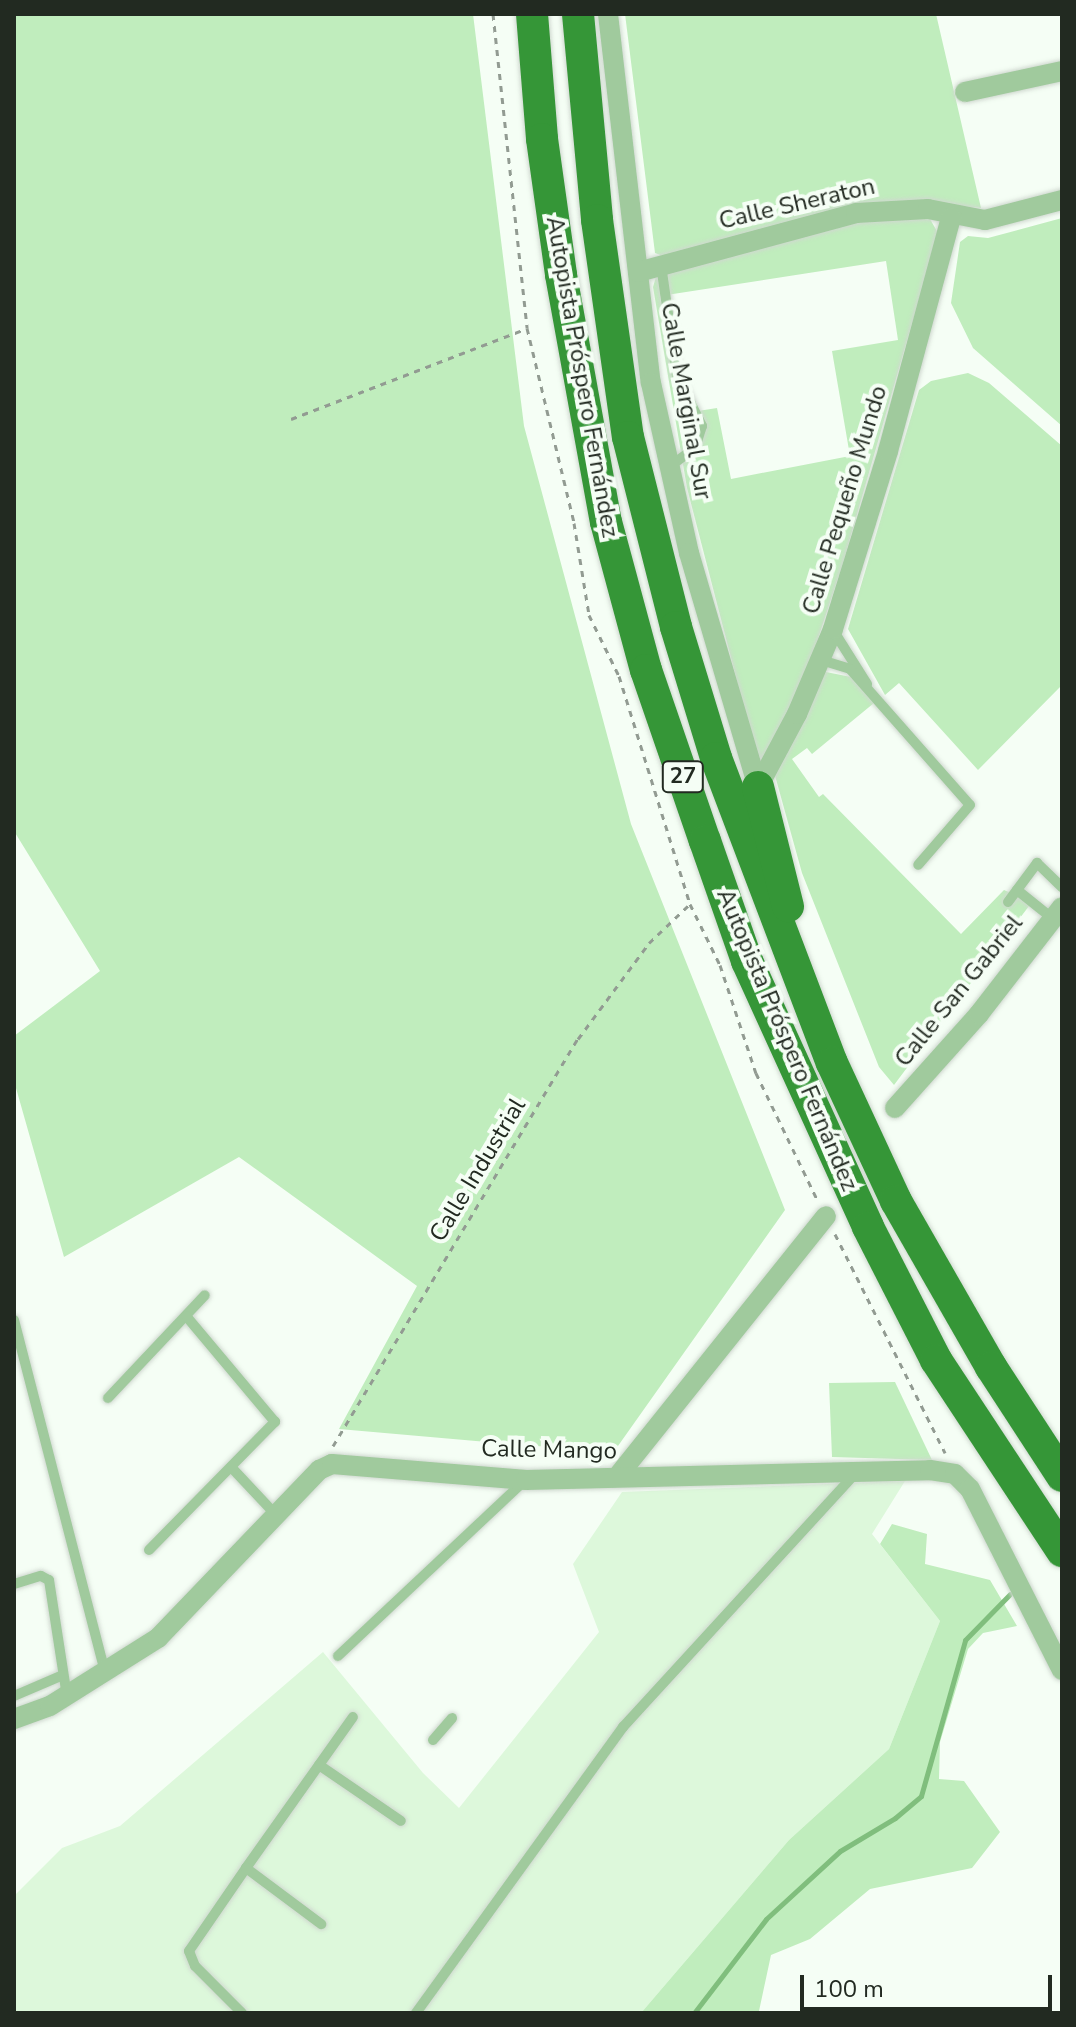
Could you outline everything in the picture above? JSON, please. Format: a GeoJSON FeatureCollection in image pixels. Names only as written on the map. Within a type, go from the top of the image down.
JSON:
{"type":"FeatureCollection","features":[{"type":"Feature","properties":{"kind":"highway","name":"Autopista Próspero Fernández"},"geometry":{"type":"LineString","coordinates":[[532,14],[542,139],[580,396],[606,522],[646,670],[747,961],[810,1106],[936,1360],[1062,1551]]}},
{"type":"Feature","properties":{"kind":"highway","name":"Autopista Próspero Fernández"},"geometry":{"type":"LineString","coordinates":[[578,14],[609,312],[649,523],[716,758],[832,1063],[903,1215],[1062,1476]]}},
{"type":"Feature","properties":{"kind":"highway"},"geometry":{"type":"LineString","coordinates":[[758,787],[832,1063]]}},
{"type":"Feature","properties":{"kind":"highway"},"geometry":{"type":"LineString","coordinates":[[1014,1482],[1062,1569]]}},
{"type":"Feature","properties":{"kind":"street","name":"Calle Marginal Sur"},"geometry":{"type":"LineString","coordinates":[[608,14],[651,383],[668,467],[758,787]]}},
{"type":"Feature","properties":{"kind":"street"},"geometry":{"type":"LineString","coordinates":[[965,92],[1062,71]]}},
{"type":"Feature","properties":{"kind":"street","name":"Calle Sheraton"},"geometry":{"type":"LineString","coordinates":[[638,272],[856,213],[928,209],[951,217],[985,220],[1062,200]]}},
{"type":"Feature","properties":{"kind":"street","name":"Calle Pequeño Mundo"},"geometry":{"type":"LineString","coordinates":[[758,787],[821,660],[833,629],[888,451],[951,217]]}},
{"type":"Feature","properties":{"kind":"street","name":"Calle San Gabriel"},"geometry":{"type":"LineString","coordinates":[[895,1108],[979,1014],[1057,913]]}},
{"type":"Feature","properties":{"kind":"street"},"geometry":{"type":"LineString","coordinates":[[617,1477],[826,1216]]}},
{"type":"Feature","properties":{"kind":"street","name":"Calle Mango"},"geometry":{"type":"LineString","coordinates":[[319,1470],[350,1464],[526,1480],[856,1472],[955,1474],[970,1489],[1062,1670]]}},
{"type":"Feature","properties":{"kind":"street"},"geometry":{"type":"LineString","coordinates":[[14,1719],[67,1696],[158,1638],[319,1470]]}},
{"type":"Feature","properties":{"kind":"lane"},"geometry":{"type":"LineString","coordinates":[[661,265],[677,376],[702,426],[695,448],[668,467]]}},
{"type":"Feature","properties":{"kind":"lane"},"geometry":{"type":"LineString","coordinates":[[833,629],[877,703]]}},
{"type":"Feature","properties":{"kind":"lane"},"geometry":{"type":"LineString","coordinates":[[821,660],[850,669],[970,805],[918,865]]}},
{"type":"Feature","properties":{"kind":"lane"},"geometry":{"type":"LineString","coordinates":[[1008,902],[1037,863],[1062,887]]}},
{"type":"Feature","properties":{"kind":"lane"},"geometry":{"type":"LineString","coordinates":[[1017,890],[1057,913]]}},
{"type":"Feature","properties":{"kind":"lane"},"geometry":{"type":"LineString","coordinates":[[108,1398],[205,1295]]}},
{"type":"Feature","properties":{"kind":"lane"},"geometry":{"type":"LineString","coordinates":[[149,1550],[275,1422],[186,1316]]}},
{"type":"Feature","properties":{"kind":"lane"},"geometry":{"type":"LineString","coordinates":[[14,1320],[105,1672]]}},
{"type":"Feature","properties":{"kind":"lane"},"geometry":{"type":"LineString","coordinates":[[231,1467],[278,1516]]}},
{"type":"Feature","properties":{"kind":"lane"},"geometry":{"type":"LineString","coordinates":[[416,2013],[623,1727],[856,1472]]}},
{"type":"Feature","properties":{"kind":"lane"},"geometry":{"type":"LineString","coordinates":[[338,1656],[526,1480]]}},
{"type":"Feature","properties":{"kind":"lane"},"geometry":{"type":"LineString","coordinates":[[14,1584],[41,1576],[49,1580],[67,1696]]}},
{"type":"Feature","properties":{"kind":"lane"},"geometry":{"type":"LineString","coordinates":[[14,1696],[63,1675]]}},
{"type":"Feature","properties":{"kind":"lane"},"geometry":{"type":"LineString","coordinates":[[242,2013],[195,1966],[189,1951],[353,1717]]}},
{"type":"Feature","properties":{"kind":"lane"},"geometry":{"type":"LineString","coordinates":[[433,1740],[452,1718]]}},
{"type":"Feature","properties":{"kind":"lane"},"geometry":{"type":"LineString","coordinates":[[319,1765],[401,1821]]}},
{"type":"Feature","properties":{"kind":"lane"},"geometry":{"type":"LineString","coordinates":[[246,1868],[321,1924]]}},
{"type":"Feature","properties":{"kind":"path"},"geometry":{"type":"LineString","coordinates":[[291,419],[527,328]]}},
{"type":"Feature","properties":{"kind":"path","name":"Calle Industrial"},"geometry":{"type":"LineString","coordinates":[[319,1470],[578,1039],[649,943],[690,904]]}},
{"type":"Feature","properties":{"kind":"shaded area"},"geometry":{"type":"Polygon","coordinates":[[[905,1481],[872,1534],[940,1621],[889,1749],[789,1840],[641,2013],[14,2013],[14,1896],[62,1848],[120,1826],[323,1652],[423,1773],[459,1808],[599,1632],[573,1564],[622,1492],[905,1481]]]}},
{"type":"Feature","properties":{"kind":"green space"},"geometry":{"type":"Polygon","coordinates":[[[14,14],[473,14],[524,426],[631,824],[785,1210],[613,1453],[339,1429],[417,1286],[239,1157],[64,1257],[14,1081],[14,1036],[100,971],[14,831],[14,14]]]}},
{"type":"Feature","properties":{"kind":"green space"},"geometry":{"type":"Polygon","coordinates":[[[625,14],[936,14],[981,208],[921,202],[663,256],[655,253],[625,14]]]}},
{"type":"Feature","properties":{"kind":"green space"},"geometry":{"type":"Polygon","coordinates":[[[914,216],[930,219],[938,233],[843,563],[802,687],[767,757],[758,762],[687,488],[653,287],[656,277],[843,223],[914,216]],[[886,261],[660,296],[679,414],[717,408],[731,479],[850,456],[832,351],[898,340],[886,261]]]}},
{"type":"Feature","properties":{"kind":"green space"},"geometry":{"type":"Polygon","coordinates":[[[1062,218],[1062,426],[973,348],[951,303],[960,242],[968,236],[988,238],[1062,218]]]}},
{"type":"Feature","properties":{"kind":"green space"},"geometry":{"type":"Polygon","coordinates":[[[968,373],[989,383],[1062,446],[1062,685],[978,770],[899,683],[885,695],[848,629],[919,390],[931,381],[968,373]]]}},
{"type":"Feature","properties":{"kind":"green space"},"geometry":{"type":"Polygon","coordinates":[[[821,671],[851,677],[874,703],[812,754],[807,748],[792,759],[819,797],[823,794],[961,934],[1004,890],[1032,902],[894,1085],[879,1067],[802,873],[774,772],[821,671]]]}},
{"type":"Feature","properties":{"kind":"green space"},"geometry":{"type":"Polygon","coordinates":[[[895,1382],[932,1460],[832,1457],[829,1383],[895,1382]]]}},
{"type":"Feature","properties":{"kind":"green space"},"geometry":{"type":"Polygon","coordinates":[[[892,1524],[927,1534],[925,1564],[990,1580],[1017,1626],[983,1633],[968,1649],[940,1742],[939,1779],[964,1781],[1000,1832],[972,1868],[870,1889],[810,1939],[771,1955],[759,2011],[641,2013],[789,1840],[889,1749],[940,1621],[880,1544],[892,1524]]]}},
{"type":"Feature","properties":{"kind":"waterway"},"geometry":{"type":"LineString","coordinates":[[694,2013],[766,1919],[840,1851],[895,1818],[921,1796],[965,1640],[1010,1594]]}}]}
